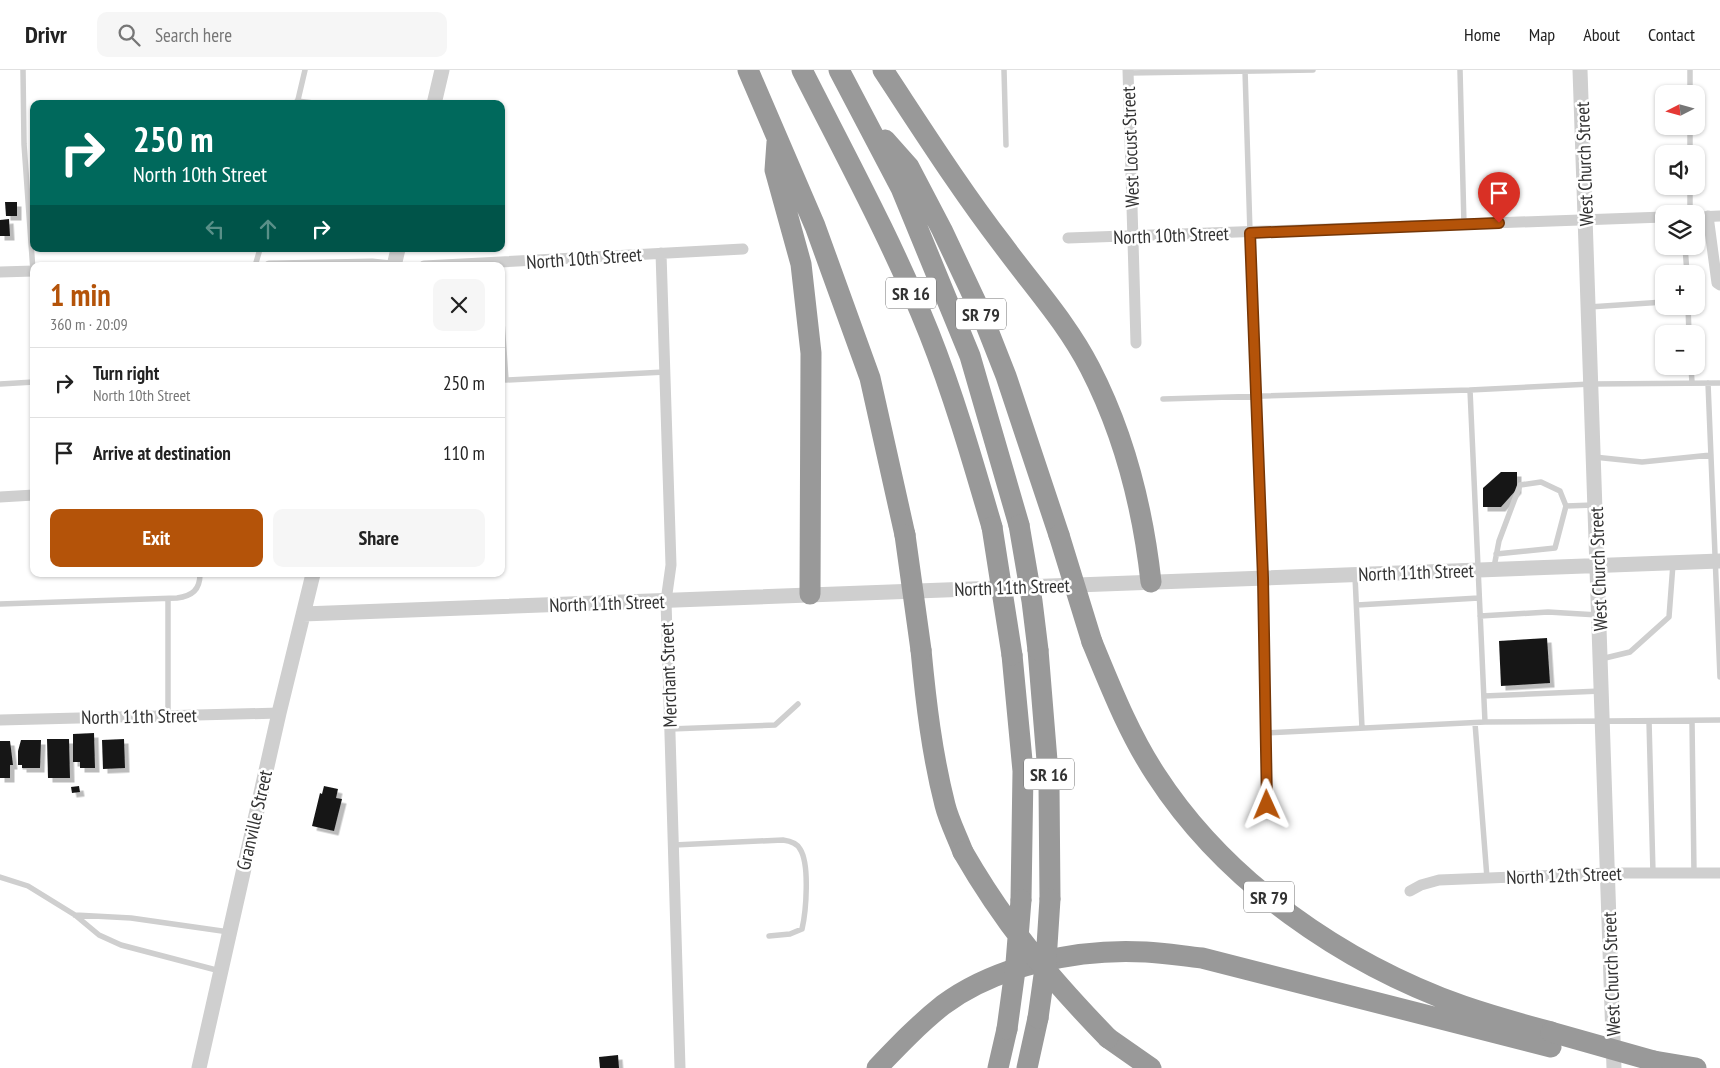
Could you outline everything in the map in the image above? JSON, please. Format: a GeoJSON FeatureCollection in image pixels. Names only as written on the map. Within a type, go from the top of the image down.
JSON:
{"type":"FeatureCollection","features":[{"type":"Feature","properties":{"kind":"highway"},"geometry":{"type":"LineString","coordinates":[[748,70],[815,226],[870,378],[905,535],[922,650],[929,726],[937,770],[946,807],[963,852],[1010,927],[1065,994],[1108,1038],[1151,1068]]}},
{"type":"Feature","properties":{"kind":"highway","name":"SR 16"},"geometry":{"type":"LineString","coordinates":[[802,70],[895,256],[929,332],[954,400],[992,527],[1012,655],[1023,771],[1021,900],[1016,963],[1007,1029],[998,1068]]}},
{"type":"Feature","properties":{"kind":"highway","name":"SR 16"},"geometry":{"type":"LineString","coordinates":[[839,70],[901,188],[970,356],[1018,525],[1032,601],[1050,785],[1050,899],[1046,961],[1038,1018],[1027,1068]]}},
{"type":"Feature","properties":{"kind":"highway"},"geometry":{"type":"LineString","coordinates":[[883,70],[1003,245],[1065,325],[1091,369],[1123,450],[1145,535],[1151,582]]}},
{"type":"Feature","properties":{"kind":"highway","name":"SR 79"},"geometry":{"type":"LineString","coordinates":[[862,114],[908,167],[942,230],[1006,376],[1059,535],[1092,642],[1128,726],[1156,775],[1206,841],[1246,879],[1313,929],[1384,971],[1462,1006],[1551,1040],[1686,1066]]}},
{"type":"Feature","properties":{"kind":"highway"},"geometry":{"type":"LineString","coordinates":[[778,139],[775,170],[800,264],[811,353],[810,594]]}},
{"type":"Feature","properties":{"kind":"highway"},"geometry":{"type":"LineString","coordinates":[[877,1068],[905,1038],[944,1005],[977,984],[1008,971],[1055,959],[1110,952],[1145,952],[1202,958],[1378,1005],[1551,1040]]}},
{"type":"Feature","properties":{"kind":"street"},"geometry":{"type":"LineString","coordinates":[[435,100],[442,70]]}},
{"type":"Feature","properties":{"kind":"street","name":"West Church Street"},"geometry":{"type":"LineString","coordinates":[[1580,70],[1614,1068]]}},
{"type":"Feature","properties":{"kind":"street","name":"West Locust Street"},"geometry":{"type":"LineString","coordinates":[[1128,71],[1136,343]]}},
{"type":"Feature","properties":{"kind":"street"},"geometry":{"type":"LineString","coordinates":[[1705,217],[1720,216]]}},
{"type":"Feature","properties":{"kind":"street","name":"North 10th Street"},"geometry":{"type":"LineString","coordinates":[[1068,238],[1655,218]]}},
{"type":"Feature","properties":{"kind":"street"},"geometry":{"type":"LineString","coordinates":[[1705,230],[1717,283],[1720,285]]}},
{"type":"Feature","properties":{"kind":"street","name":"North 10th Street"},"geometry":{"type":"LineString","coordinates":[[505,265],[743,249]]}},
{"type":"Feature","properties":{"kind":"street","name":"Merchant Street"},"geometry":{"type":"LineString","coordinates":[[661,253],[671,565],[666,601],[680,1068]]}},
{"type":"Feature","properties":{"kind":"street"},"geometry":{"type":"LineString","coordinates":[[0,272],[30,271]]}},
{"type":"Feature","properties":{"kind":"street"},"geometry":{"type":"LineString","coordinates":[[0,497],[30,496]]}},
{"type":"Feature","properties":{"kind":"street","name":"North 11th Street"},"geometry":{"type":"LineString","coordinates":[[303,614],[1717,561]]}},
{"type":"Feature","properties":{"kind":"street","name":"Granville Street"},"geometry":{"type":"LineString","coordinates":[[199,1068],[279,713],[312,577]]}},
{"type":"Feature","properties":{"kind":"street","name":"North 11th Street"},"geometry":{"type":"LineString","coordinates":[[0,720],[279,713]]}},
{"type":"Feature","properties":{"kind":"street","name":"North 12th Street"},"geometry":{"type":"LineString","coordinates":[[1410,891],[1421,885],[1439,880],[1608,873],[1720,873]]}},
{"type":"Feature","properties":{"kind":"lane"},"geometry":{"type":"LineString","coordinates":[[23,70],[24,144],[30,229]]}},
{"type":"Feature","properties":{"kind":"lane"},"geometry":{"type":"LineString","coordinates":[[298,100],[305,70]]}},
{"type":"Feature","properties":{"kind":"lane"},"geometry":{"type":"LineString","coordinates":[[1004,70],[1006,145]]}},
{"type":"Feature","properties":{"kind":"lane"},"geometry":{"type":"LineString","coordinates":[[1128,71],[1313,70]]}},
{"type":"Feature","properties":{"kind":"lane"},"geometry":{"type":"LineString","coordinates":[[1460,70],[1464,225]]}},
{"type":"Feature","properties":{"kind":"lane"},"geometry":{"type":"LineString","coordinates":[[1690,70],[1690,85]]}},
{"type":"Feature","properties":{"kind":"lane"},"geometry":{"type":"LineString","coordinates":[[1245,71],[1254,396],[1263,578],[1267,805]]}},
{"type":"Feature","properties":{"kind":"lane"},"geometry":{"type":"LineString","coordinates":[[1589,307],[1655,303]]}},
{"type":"Feature","properties":{"kind":"lane"},"geometry":{"type":"LineString","coordinates":[[505,380],[665,372]]}},
{"type":"Feature","properties":{"kind":"lane"},"geometry":{"type":"LineString","coordinates":[[1692,375],[1692,383]]}},
{"type":"Feature","properties":{"kind":"lane"},"geometry":{"type":"LineString","coordinates":[[0,384],[30,382]]}},
{"type":"Feature","properties":{"kind":"lane"},"geometry":{"type":"LineString","coordinates":[[1708,383],[1717,561],[1720,677]]}},
{"type":"Feature","properties":{"kind":"lane"},"geometry":{"type":"LineString","coordinates":[[1163,399],[1470,390],[1592,384],[1720,383]]}},
{"type":"Feature","properties":{"kind":"lane"},"geometry":{"type":"LineString","coordinates":[[1470,390],[1485,722]]}},
{"type":"Feature","properties":{"kind":"lane"},"geometry":{"type":"LineString","coordinates":[[1594,457],[1642,462],[1711,455]]}},
{"type":"Feature","properties":{"kind":"lane"},"geometry":{"type":"LineString","coordinates":[[1494,570],[1496,554],[1499,541],[1520,485],[1542,482],[1560,491],[1566,506],[1555,548],[1496,554]]}},
{"type":"Feature","properties":{"kind":"lane"},"geometry":{"type":"LineString","coordinates":[[1566,506],[1596,505]]}},
{"type":"Feature","properties":{"kind":"lane"},"geometry":{"type":"LineString","coordinates":[[1601,658],[1630,652],[1669,617],[1673,563]]}},
{"type":"Feature","properties":{"kind":"lane"},"geometry":{"type":"LineString","coordinates":[[1355,575],[1362,728]]}},
{"type":"Feature","properties":{"kind":"lane"},"geometry":{"type":"LineString","coordinates":[[0,604],[168,599],[192,594],[197,590],[199,577]]}},
{"type":"Feature","properties":{"kind":"lane"},"geometry":{"type":"LineString","coordinates":[[1356,605],[1479,598]]}},
{"type":"Feature","properties":{"kind":"lane"},"geometry":{"type":"LineString","coordinates":[[168,599],[168,716]]}},
{"type":"Feature","properties":{"kind":"lane"},"geometry":{"type":"LineString","coordinates":[[1480,616],[1548,612],[1599,615]]}},
{"type":"Feature","properties":{"kind":"lane"},"geometry":{"type":"LineString","coordinates":[[1484,696],[1602,691]]}},
{"type":"Feature","properties":{"kind":"lane"},"geometry":{"type":"LineString","coordinates":[[670,729],[775,725],[798,704]]}},
{"type":"Feature","properties":{"kind":"lane"},"geometry":{"type":"LineString","coordinates":[[1265,733],[1485,722],[1720,720]]}},
{"type":"Feature","properties":{"kind":"lane"},"geometry":{"type":"LineString","coordinates":[[1649,721],[1653,873]]}},
{"type":"Feature","properties":{"kind":"lane"},"geometry":{"type":"LineString","coordinates":[[1692,721],[1694,873]]}},
{"type":"Feature","properties":{"kind":"lane"},"geometry":{"type":"LineString","coordinates":[[1475,723],[1487,878]]}},
{"type":"Feature","properties":{"kind":"lane"},"geometry":{"type":"LineString","coordinates":[[674,845],[783,840],[799,847],[804,857],[805,868],[805,918],[802,929],[790,934],[769,936]]}},
{"type":"Feature","properties":{"kind":"lane"},"geometry":{"type":"LineString","coordinates":[[0,878],[28,886],[75,915],[99,935],[121,945],[220,970]]}},
{"type":"Feature","properties":{"kind":"lane"},"geometry":{"type":"LineString","coordinates":[[75,915],[131,918],[229,932]]}},
{"type":"Feature","properties":{"kind":"building"},"geometry":{"type":"Polygon","coordinates":[[[5,202],[17,202],[17,216],[6,216],[5,202]]]}},
{"type":"Feature","properties":{"kind":"building"},"geometry":{"type":"Polygon","coordinates":[[[9,219],[10,236],[0,236],[0,220],[9,219]]]}},
{"type":"Feature","properties":{"kind":"building"},"geometry":{"type":"Polygon","coordinates":[[[1501,472],[1517,472],[1517,489],[1501,507],[1483,507],[1483,488],[1501,472]]]}},
{"type":"Feature","properties":{"kind":"building"},"geometry":{"type":"Polygon","coordinates":[[[1547,638],[1550,683],[1501,686],[1499,641],[1547,638]]]}},
{"type":"Feature","properties":{"kind":"building"},"geometry":{"type":"Polygon","coordinates":[[[94,733],[95,768],[80,768],[80,762],[73,762],[73,734],[94,733]]]}},
{"type":"Feature","properties":{"kind":"building"},"geometry":{"type":"Polygon","coordinates":[[[47,739],[69,739],[70,778],[48,778],[47,739]]]}},
{"type":"Feature","properties":{"kind":"building"},"geometry":{"type":"Polygon","coordinates":[[[124,739],[125,768],[103,769],[102,740],[124,739]]]}},
{"type":"Feature","properties":{"kind":"building"},"geometry":{"type":"Polygon","coordinates":[[[21,740],[41,740],[40,768],[22,768],[22,765],[18,765],[18,751],[21,740]]]}},
{"type":"Feature","properties":{"kind":"building"},"geometry":{"type":"Polygon","coordinates":[[[0,741],[10,741],[13,765],[10,765],[10,778],[0,778],[0,741]]]}},
{"type":"Feature","properties":{"kind":"building"},"geometry":{"type":"Polygon","coordinates":[[[79,786],[80,792],[72,793],[71,787],[79,786]]]}},
{"type":"Feature","properties":{"kind":"building"},"geometry":{"type":"Polygon","coordinates":[[[324,786],[338,789],[336,798],[342,799],[334,831],[312,826],[320,793],[322,794],[324,786]]]}},
{"type":"Feature","properties":{"kind":"building"},"geometry":{"type":"Polygon","coordinates":[[[618,1055],[619,1068],[600,1068],[599,1057],[618,1055]]]}},
{"type":"Feature","properties":{"kind":"route"},"geometry":{"type":"LineString","coordinates":[[1267,805],[1263,578],[1254,396],[1250,233],[1499,223]]}}]}
